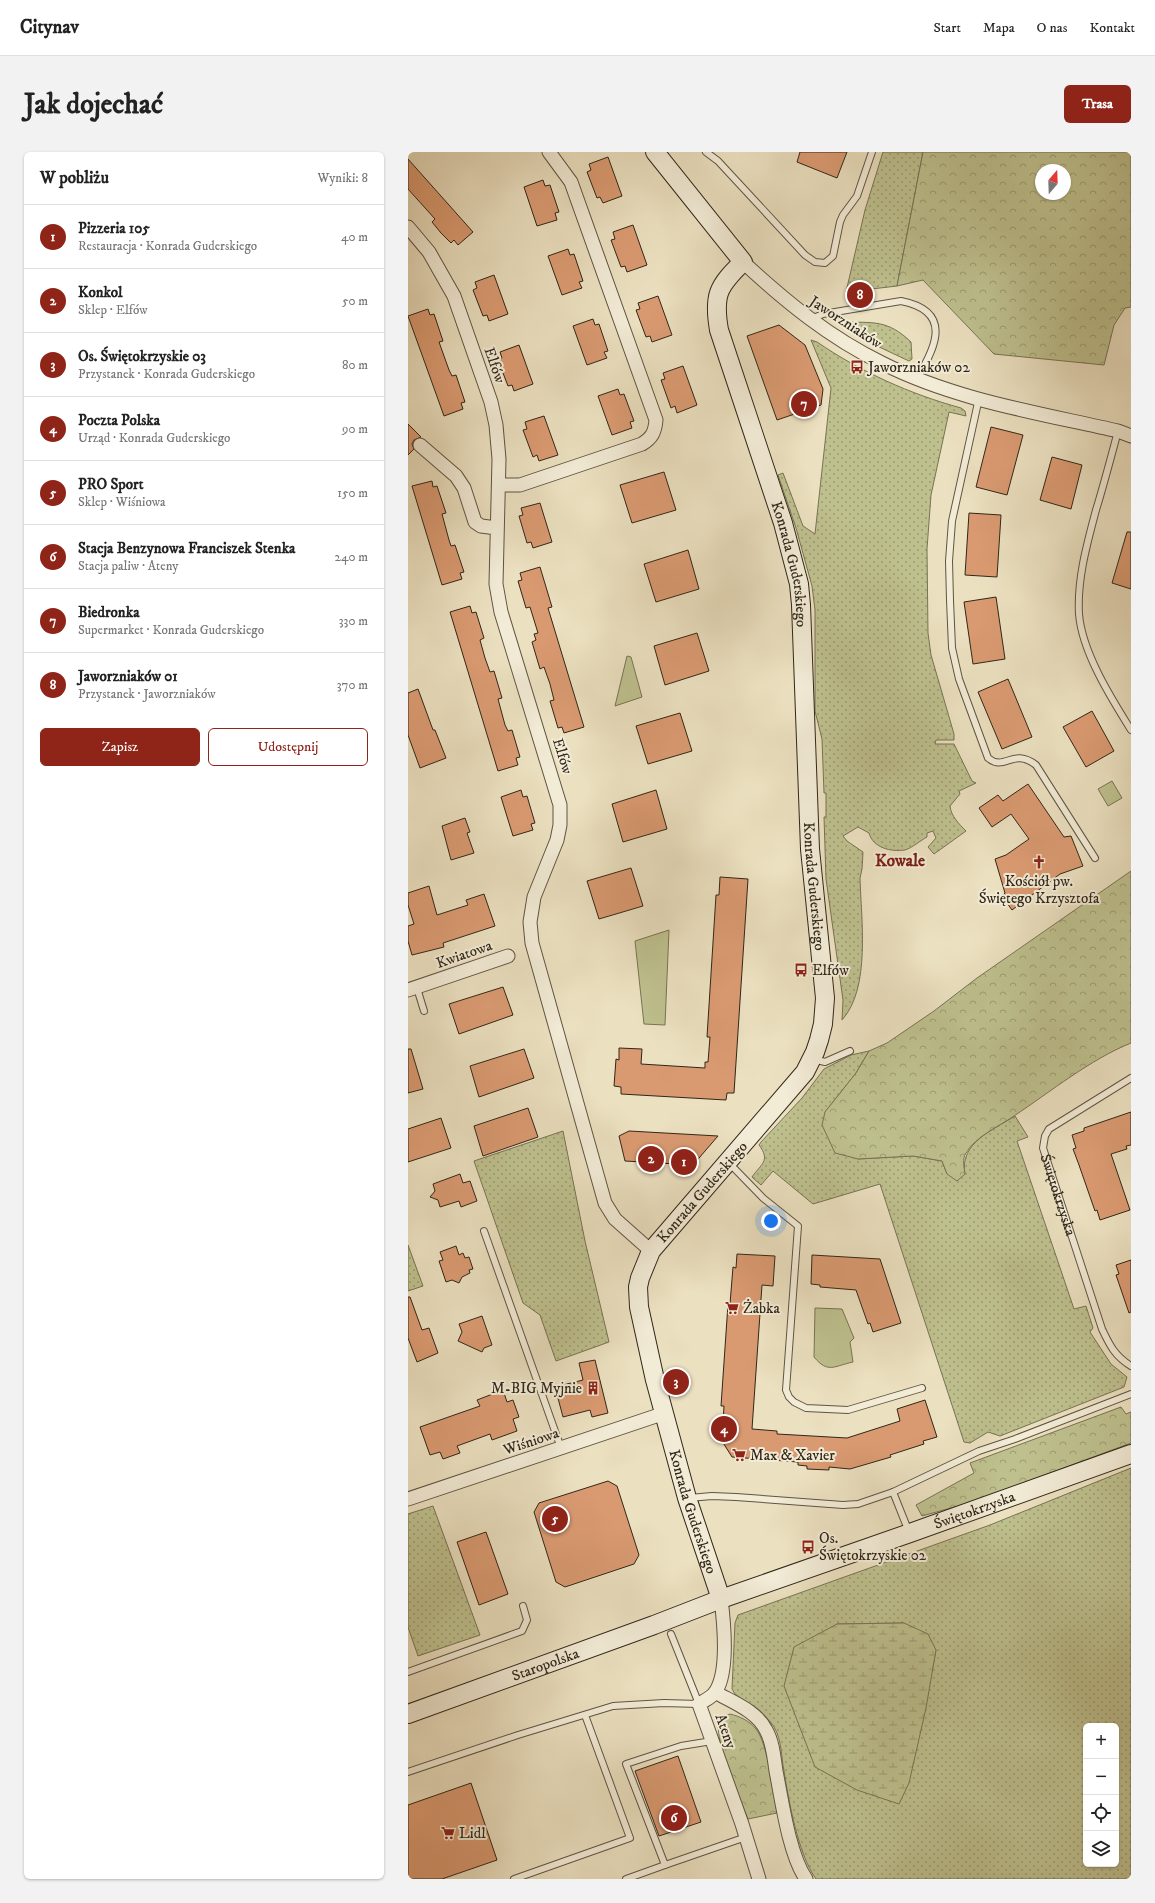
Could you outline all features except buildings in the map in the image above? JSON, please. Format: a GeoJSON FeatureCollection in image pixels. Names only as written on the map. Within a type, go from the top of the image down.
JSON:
{"type":"FeatureCollection","features":[{"type":"Feature","properties":{"kind":"street"},"geometry":{"type":"LineString","coordinates":[[499,485],[520,485],[642,444],[650,439],[655,430],[656,420],[571,182],[549,152]]}},
{"type":"Feature","properties":{"kind":"street"},"geometry":{"type":"LineString","coordinates":[[655,152],[743,262]]}},
{"type":"Feature","properties":{"kind":"street","name":"Elfów"},"geometry":{"type":"LineString","coordinates":[[408,227],[429,252],[454,296],[492,408],[498,439],[499,485],[496,584],[501,612],[560,805],[560,825],[557,840],[534,897],[530,922],[532,943],[605,1204],[615,1219],[651,1251]]}},
{"type":"Feature","properties":{"kind":"street","name":"Jaworzniaków"},"geometry":{"type":"LineString","coordinates":[[743,262],[779,295],[810,320],[883,364],[917,378],[979,398],[1118,431],[1131,436]]}},
{"type":"Feature","properties":{"kind":"street","name":"Konrada Guderskiego"},"geometry":{"type":"LineString","coordinates":[[721,1599],[687,1498],[655,1380],[639,1308],[638,1288],[640,1278],[651,1251],[805,1072],[812,1058],[823,1024],[825,998],[811,873],[799,584],[782,523],[719,330],[717,315],[716,305],[719,292],[724,282],[743,262]]}},
{"type":"Feature","properties":{"kind":"street"},"geometry":{"type":"LineString","coordinates":[[420,445],[456,476],[464,488],[475,522],[481,526],[497,528]]}},
{"type":"Feature","properties":{"kind":"street","name":"Kwiatowa"},"geometry":{"type":"LineString","coordinates":[[412,989],[508,956]]}},
{"type":"Feature","properties":{"kind":"street","name":"Wiśniowa"},"geometry":{"type":"LineString","coordinates":[[408,1499],[665,1413]]}},
{"type":"Feature","properties":{"kind":"street","name":"Świętokrzyska"},"geometry":{"type":"LineString","coordinates":[[683,1614],[721,1599],[910,1534],[1131,1454]]}},
{"type":"Feature","properties":{"kind":"street","name":"Ateny"},"geometry":{"type":"LineString","coordinates":[[721,1599],[724,1629],[723,1671],[716,1692],[699,1704],[746,1837],[759,1879]]}},
{"type":"Feature","properties":{"kind":"street","name":"Staropolska"},"geometry":{"type":"LineString","coordinates":[[408,1714],[683,1614]]}},
{"type":"Feature","properties":{"kind":"street"},"geometry":{"type":"LineString","coordinates":[[716,1692],[751,1712],[766,1729],[773,1750],[784,1814],[794,1854],[806,1879]]}},
{"type":"Feature","properties":{"kind":"lane"},"geometry":{"type":"LineString","coordinates":[[706,152],[718,161],[805,254],[816,262],[825,263],[832,256],[840,222],[843,215],[857,196],[872,152]]}},
{"type":"Feature","properties":{"kind":"lane"},"geometry":{"type":"LineString","coordinates":[[810,320],[823,314],[901,301],[913,304],[926,310],[934,320],[937,334],[933,350],[917,378]]}},
{"type":"Feature","properties":{"kind":"lane"},"geometry":{"type":"LineString","coordinates":[[979,398],[952,521],[949,560],[952,648],[959,679],[988,758],[992,761],[1002,763],[1015,758],[1026,758],[1036,765],[1095,858]]}},
{"type":"Feature","properties":{"kind":"lane"},"geometry":{"type":"LineString","coordinates":[[1118,431],[1087,544],[1080,580],[1079,615],[1085,640],[1106,689],[1131,730]]}},
{"type":"Feature","properties":{"kind":"lane"},"geometry":{"type":"LineString","coordinates":[[412,989],[424,1011]]}},
{"type":"Feature","properties":{"kind":"lane"},"geometry":{"type":"LineString","coordinates":[[812,1058],[825,1062],[850,1051]]}},
{"type":"Feature","properties":{"kind":"lane","name":"Świętokrzyska"},"geometry":{"type":"LineString","coordinates":[[1131,1078],[1049,1129],[1043,1142],[1043,1148],[1102,1329],[1111,1348],[1120,1359],[1131,1366]]}},
{"type":"Feature","properties":{"kind":"lane"},"geometry":{"type":"LineString","coordinates":[[728,1161],[763,1198],[798,1226],[786,1390],[789,1397],[806,1408],[848,1410],[922,1388]]}},
{"type":"Feature","properties":{"kind":"lane"},"geometry":{"type":"LineString","coordinates":[[484,1232],[561,1448]]}},
{"type":"Feature","properties":{"kind":"lane"},"geometry":{"type":"LineString","coordinates":[[687,1498],[712,1496],[843,1505],[858,1504],[893,1492],[979,1451],[1131,1394]]}},
{"type":"Feature","properties":{"kind":"lane"},"geometry":{"type":"LineString","coordinates":[[893,1492],[910,1534]]}},
{"type":"Feature","properties":{"kind":"lane"},"geometry":{"type":"LineString","coordinates":[[408,1672],[522,1631],[527,1620],[524,1606]]}},
{"type":"Feature","properties":{"kind":"lane"},"geometry":{"type":"LineString","coordinates":[[408,1772],[613,1706],[664,1703],[699,1704],[672,1634]]}},
{"type":"Feature","properties":{"kind":"lane"},"geometry":{"type":"LineString","coordinates":[[514,1879],[527,1877],[630,1838],[585,1715]]}},
{"type":"Feature","properties":{"kind":"lane"},"geometry":{"type":"LineString","coordinates":[[665,1865],[626,1764],[681,1746],[712,1741]]}},
{"type":"Feature","properties":{"kind":"lane"},"geometry":{"type":"LineString","coordinates":[[626,1879],[746,1837]]}},
{"type":"Feature","properties":{"kind":"green space"},"geometry":{"type":"Polygon","coordinates":[[[883,152],[923,152],[897,286],[846,292],[865,210],[883,152]]]}},
{"type":"Feature","properties":{"kind":"green space"},"geometry":{"type":"Polygon","coordinates":[[[923,152],[1131,152],[1131,307],[1125,308],[1114,325],[1104,365],[994,354],[923,280],[897,286],[923,152]]]}},
{"type":"Feature","properties":{"kind":"green space"},"geometry":{"type":"Polygon","coordinates":[[[842,322],[879,324],[894,329],[911,342],[912,359],[909,361],[875,345],[841,326],[842,322]]]}},
{"type":"Feature","properties":{"kind":"green space"},"geometry":{"type":"Polygon","coordinates":[[[811,340],[886,381],[923,396],[961,408],[965,411],[966,416],[949,412],[931,495],[927,549],[928,633],[931,655],[954,734],[954,740],[936,740],[935,744],[954,744],[972,781],[976,783],[959,791],[960,794],[950,806],[958,823],[966,831],[934,854],[928,847],[936,838],[933,831],[927,833],[927,837],[911,848],[905,850],[883,848],[874,842],[869,833],[858,827],[843,836],[847,841],[863,852],[860,878],[862,933],[861,972],[857,990],[851,1006],[842,1020],[843,1000],[826,879],[824,817],[826,817],[826,793],[824,793],[822,739],[815,711],[815,610],[812,586],[796,528],[778,475],[783,473],[803,526],[815,534],[831,388],[811,340]]]}},
{"type":"Feature","properties":{"kind":"green space"},"geometry":{"type":"Polygon","coordinates":[[[627,656],[631,657],[642,697],[615,706],[627,656]]]}},
{"type":"Feature","properties":{"kind":"green space"},"geometry":{"type":"Polygon","coordinates":[[[1112,781],[1122,798],[1108,806],[1098,789],[1112,781]]]}},
{"type":"Feature","properties":{"kind":"green space"},"geometry":{"type":"Polygon","coordinates":[[[1131,871],[1131,1043],[1101,1058],[1071,1076],[981,1137],[966,1153],[964,1160],[965,1174],[957,1181],[947,1174],[942,1161],[913,1156],[858,1159],[835,1153],[822,1125],[825,1112],[856,1073],[869,1051],[887,1043],[934,1011],[977,978],[1131,871]]]}},
{"type":"Feature","properties":{"kind":"green space"},"geometry":{"type":"Polygon","coordinates":[[[669,930],[665,1025],[644,1024],[635,941],[669,930]]]}},
{"type":"Feature","properties":{"kind":"green space"},"geometry":{"type":"Polygon","coordinates":[[[869,1051],[856,1073],[825,1112],[858,1159],[913,1156],[942,1161],[947,1174],[965,1174],[967,1154],[972,1146],[988,1132],[1015,1116],[1028,1137],[1017,1141],[1074,1309],[1086,1306],[1093,1328],[1090,1332],[1111,1364],[1127,1377],[1124,1387],[1000,1436],[988,1432],[970,1443],[964,1442],[880,1184],[813,1204],[773,1171],[761,1185],[752,1177],[764,1159],[763,1150],[759,1145],[761,1142],[802,1098],[824,1069],[851,1055],[869,1051]]]}},
{"type":"Feature","properties":{"kind":"green space"},"geometry":{"type":"Polygon","coordinates":[[[563,1131],[585,1241],[609,1342],[556,1361],[540,1315],[523,1303],[474,1161],[563,1131]]]}},
{"type":"Feature","properties":{"kind":"green space"},"geometry":{"type":"Polygon","coordinates":[[[408,1245],[423,1286],[408,1291],[408,1245]]]}},
{"type":"Feature","properties":{"kind":"green space"},"geometry":{"type":"Polygon","coordinates":[[[815,1308],[842,1309],[854,1338],[850,1342],[853,1362],[836,1367],[827,1367],[823,1366],[814,1357],[815,1308]]]}},
{"type":"Feature","properties":{"kind":"green space"},"geometry":{"type":"Polygon","coordinates":[[[1121,1407],[1126,1414],[1131,1412],[1131,1443],[969,1503],[922,1516],[916,1505],[974,1473],[970,1463],[1121,1407]]]}},
{"type":"Feature","properties":{"kind":"green space"},"geometry":{"type":"Polygon","coordinates":[[[1131,1468],[1131,1879],[816,1879],[804,1856],[795,1827],[777,1732],[766,1717],[735,1694],[732,1689],[735,1623],[738,1615],[990,1525],[1131,1468]],[[904,1623],[837,1624],[933,1665],[936,1650],[904,1623]]]}},
{"type":"Feature","properties":{"kind":"green space"},"geometry":{"type":"Polygon","coordinates":[[[433,1506],[480,1635],[418,1656],[408,1627],[408,1514],[433,1506]]]}},
{"type":"Feature","properties":{"kind":"green space"},"geometry":{"type":"Polygon","coordinates":[[[904,1623],[928,1634],[936,1650],[926,1708],[909,1783],[899,1804],[857,1790],[815,1767],[784,1686],[794,1647],[837,1624],[904,1623]]]}},
{"type":"Feature","properties":{"kind":"green space"},"geometry":{"type":"Polygon","coordinates":[[[730,1714],[748,1721],[756,1729],[760,1736],[767,1757],[777,1813],[748,1819],[724,1756],[718,1731],[719,1723],[723,1717],[730,1714]]]}},
{"type":"Feature","properties":{"kind":"place","name":"Jaworzniaków 01"},"geometry":{"type":"Point","coordinates":[860,295]}},
{"type":"Feature","properties":{"kind":"place","name":"Jaworzniaków 02"},"geometry":{"type":"Point","coordinates":[857,367]}},
{"type":"Feature","properties":{"kind":"place","name":"Biedronka"},"geometry":{"type":"Point","coordinates":[804,404]}},
{"type":"Feature","properties":{"kind":"place","name":"Kościół pw. Świętego Krzysztofa"},"geometry":{"type":"Point","coordinates":[1039,862]}},
{"type":"Feature","properties":{"kind":"place","name":"Elfów"},"geometry":{"type":"Point","coordinates":[801,970]}},
{"type":"Feature","properties":{"kind":"place","name":"Konkol"},"geometry":{"type":"Point","coordinates":[651,1159]}},
{"type":"Feature","properties":{"kind":"place","name":"Pizzeria 105"},"geometry":{"type":"Point","coordinates":[684,1162]}},
{"type":"Feature","properties":{"kind":"place","name":"Żabka"},"geometry":{"type":"Point","coordinates":[732,1308]}},
{"type":"Feature","properties":{"kind":"place","name":"Os. Świętokrzyskie 03"},"geometry":{"type":"Point","coordinates":[676,1382]}},
{"type":"Feature","properties":{"kind":"place","name":"M-BIG Myjnie"},"geometry":{"type":"Point","coordinates":[593,1388]}},
{"type":"Feature","properties":{"kind":"place","name":"Poczta Polska"},"geometry":{"type":"Point","coordinates":[724,1429]}},
{"type":"Feature","properties":{"kind":"place","name":"Max & Xavier"},"geometry":{"type":"Point","coordinates":[739,1455]}},
{"type":"Feature","properties":{"kind":"place","name":"PRO Sport"},"geometry":{"type":"Point","coordinates":[555,1519]}},
{"type":"Feature","properties":{"kind":"place","name":"Os. Świętokrzyskie 02"},"geometry":{"type":"Point","coordinates":[808,1547]}},
{"type":"Feature","properties":{"kind":"place","name":"Stacja Benzynowa Franciszek Stenka"},"geometry":{"type":"Point","coordinates":[674,1818]}},
{"type":"Feature","properties":{"kind":"place","name":"Lidl"},"geometry":{"type":"Point","coordinates":[448,1833]}},
{"type":"Feature","properties":{"kind":"district","name":"Kowale"},"geometry":{"type":"Point","coordinates":[900,860]}}]}
